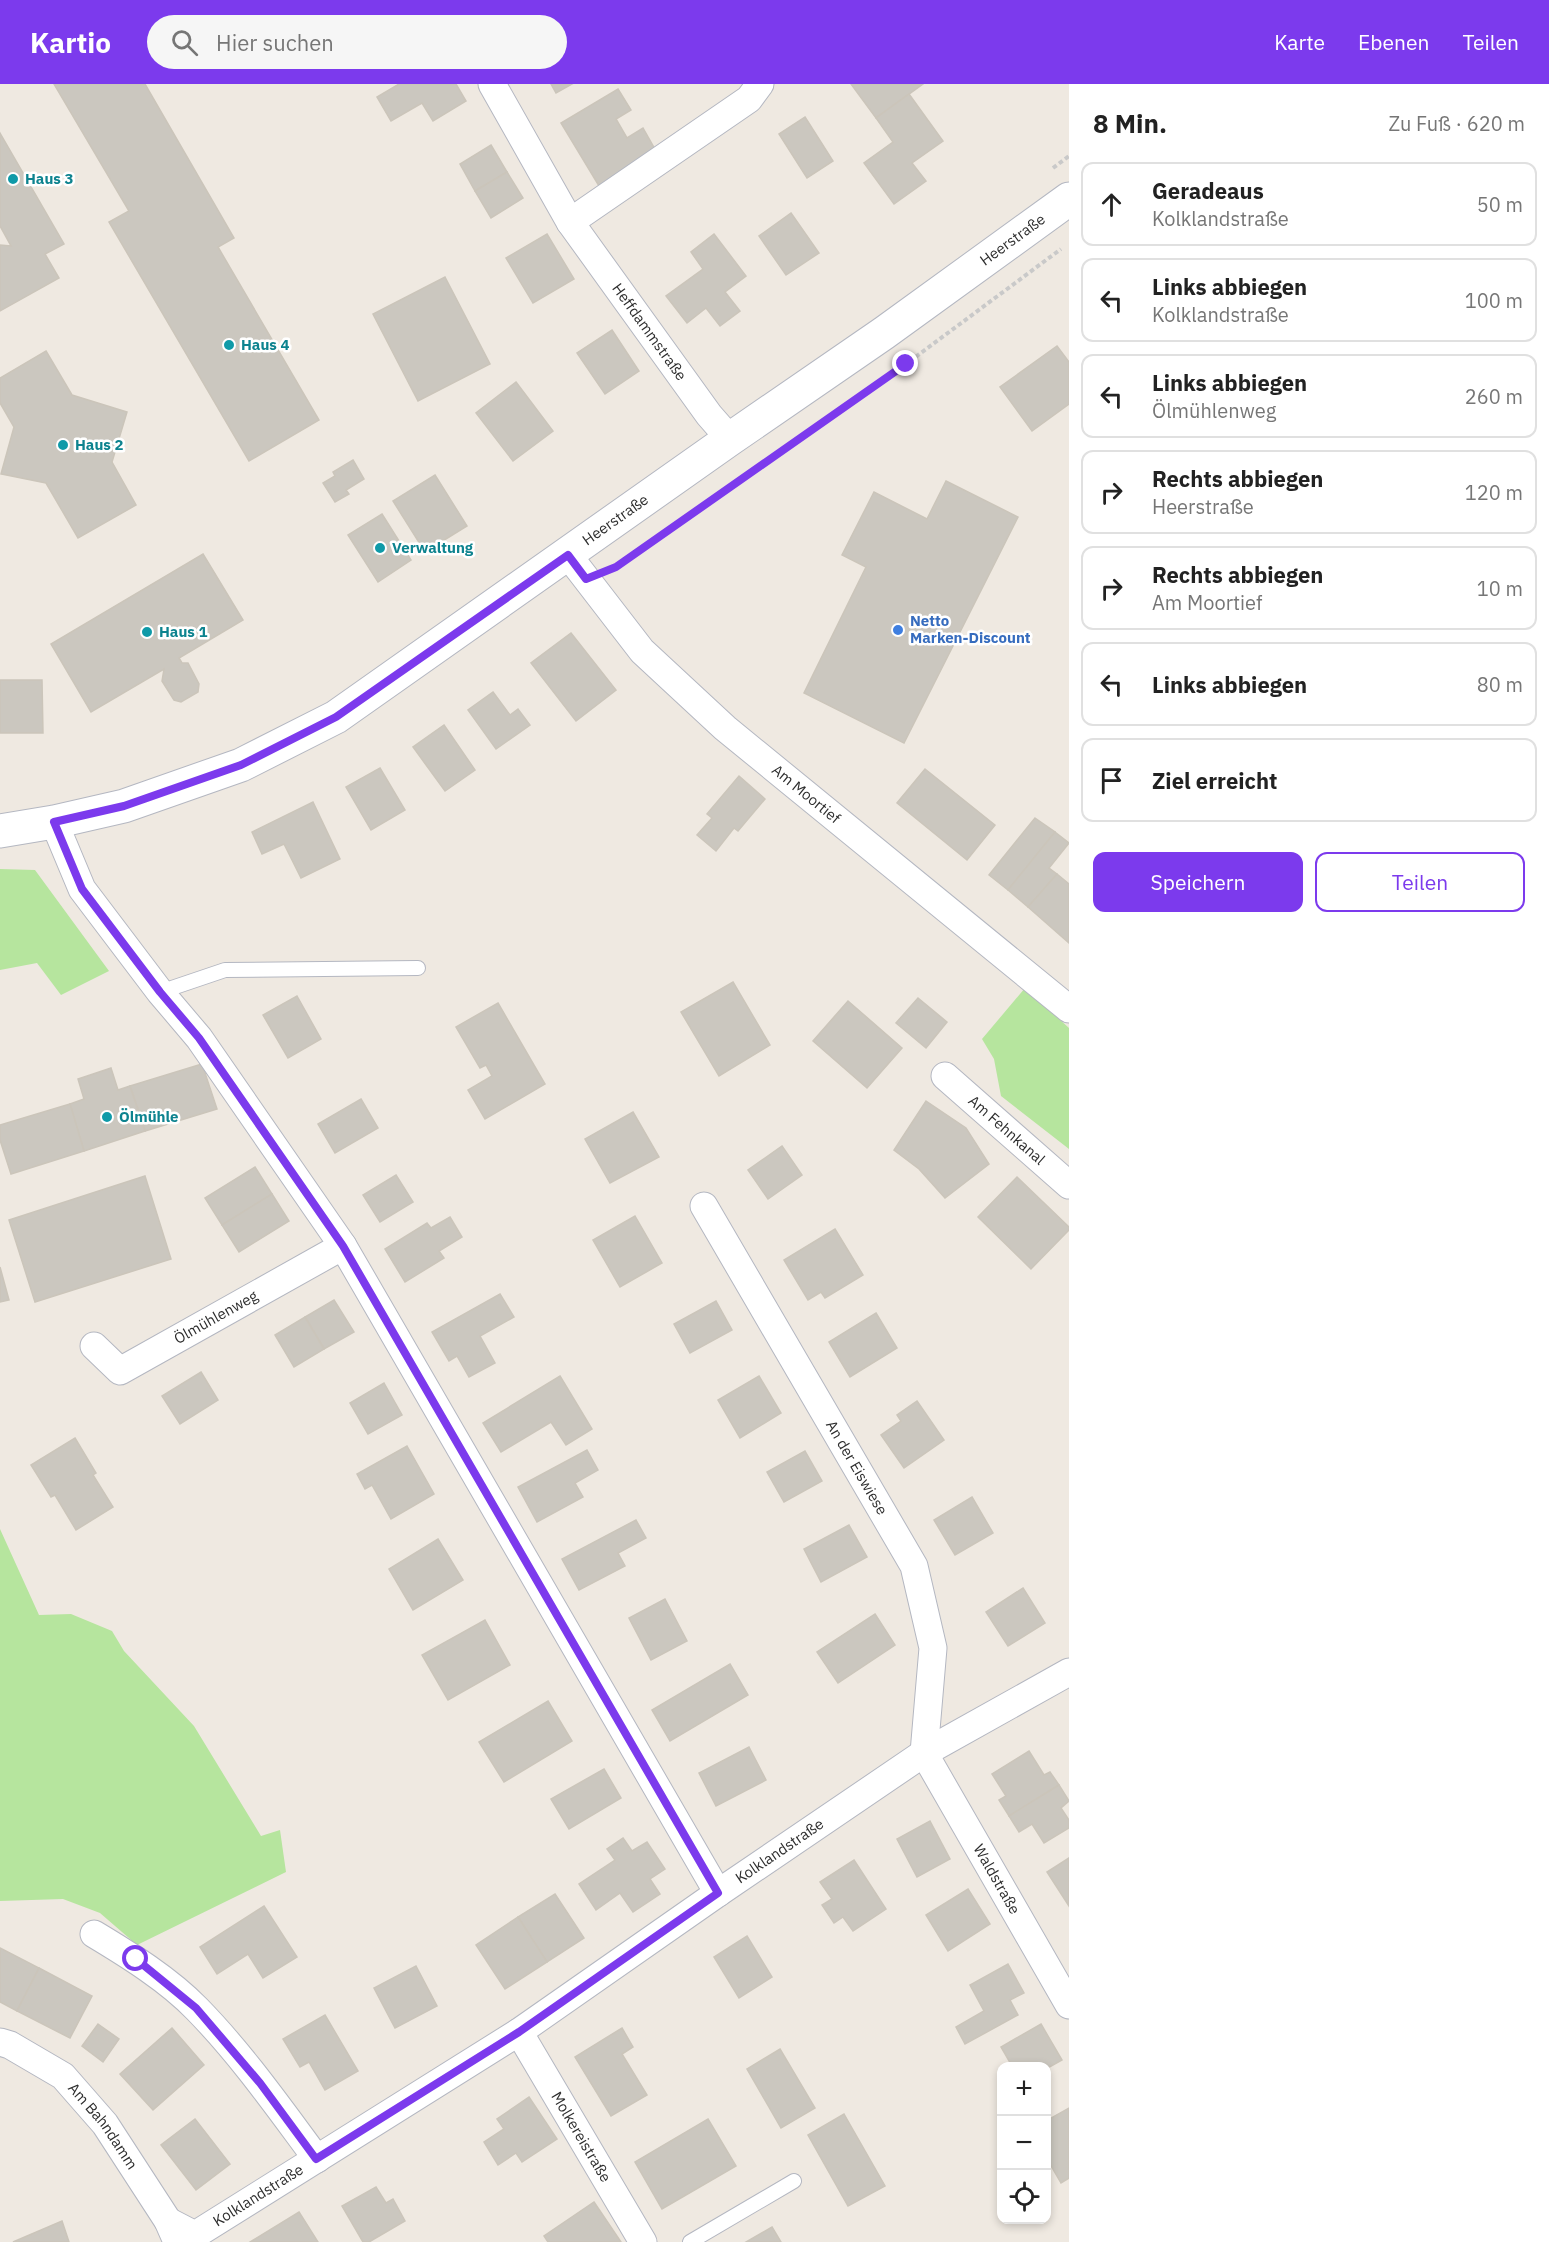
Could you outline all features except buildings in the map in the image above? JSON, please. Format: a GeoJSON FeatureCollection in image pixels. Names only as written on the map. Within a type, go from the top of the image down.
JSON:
{"type":"FeatureCollection","features":[{"type":"Feature","properties":{"kind":"street","name":"Heffdammstraße"},"geometry":{"type":"LineString","coordinates":[[492,84],[570,222],[709,415],[730,439]]}},
{"type":"Feature","properties":{"kind":"street"},"geometry":{"type":"LineString","coordinates":[[570,222],[749,99],[760,84]]}},
{"type":"Feature","properties":{"kind":"street","name":"Heerstraße"},"geometry":{"type":"LineString","coordinates":[[0,831],[54,822],[124,806],[241,765],[336,717],[577,567],[730,439],[884,333],[1069,199]]}},
{"type":"Feature","properties":{"kind":"street","name":"Am Moortief"},"geometry":{"type":"LineString","coordinates":[[577,567],[642,651],[725,728],[1069,1009]]}},
{"type":"Feature","properties":{"kind":"street"},"geometry":{"type":"LineString","coordinates":[[54,822],[82,889],[160,992],[199,1038],[343,1246],[718,1893]]}},
{"type":"Feature","properties":{"kind":"street","name":"Am Fehnkanal"},"geometry":{"type":"LineString","coordinates":[[945,1076],[1069,1185]]}},
{"type":"Feature","properties":{"kind":"street","name":"An der Eiswiese"},"geometry":{"type":"LineString","coordinates":[[704,1206],[914,1566],[933,1648],[924,1754]]}},
{"type":"Feature","properties":{"kind":"street","name":"Ölmühlenweg"},"geometry":{"type":"LineString","coordinates":[[94,1346],[120,1371],[343,1246]]}},
{"type":"Feature","properties":{"kind":"street","name":"Kolklandstraße"},"geometry":{"type":"LineString","coordinates":[[172,2231],[195,2235],[519,2032],[718,1893],[924,1754],[1069,1672]]}},
{"type":"Feature","properties":{"kind":"street","name":"Waldstraße"},"geometry":{"type":"LineString","coordinates":[[924,1754],[1069,2005]]}},
{"type":"Feature","properties":{"kind":"street","name":"Kolklandstraße"},"geometry":{"type":"LineString","coordinates":[[94,1934],[136,1959],[196,2008],[260,2083],[316,2159]]}},
{"type":"Feature","properties":{"kind":"street","name":"Molkereistraße"},"geometry":{"type":"LineString","coordinates":[[519,2032],[643,2242]]}},
{"type":"Feature","properties":{"kind":"street","name":"Am Bahndamm"},"geometry":{"type":"LineString","coordinates":[[0,2042],[10,2045],[63,2076],[105,2124],[172,2231]]}},
{"type":"Feature","properties":{"kind":"lane"},"geometry":{"type":"LineString","coordinates":[[160,992],[225,970],[418,968]]}},
{"type":"Feature","properties":{"kind":"lane"},"geometry":{"type":"LineString","coordinates":[[690,2242],[794,2181]]}},
{"type":"Feature","properties":{"kind":"path"},"geometry":{"type":"LineString","coordinates":[[577,567],[616,567],[626,561],[906,364],[1069,243]]}},
{"type":"Feature","properties":{"kind":"green space"},"geometry":{"type":"Polygon","coordinates":[[[0,869],[35,870],[109,971],[61,995],[37,963],[0,970],[0,869]]]}},
{"type":"Feature","properties":{"kind":"green space"},"geometry":{"type":"Polygon","coordinates":[[[1025,988],[1069,1028],[1069,1149],[1001,1096],[994,1059],[982,1039],[1025,988]]]}},
{"type":"Feature","properties":{"kind":"green space"},"geometry":{"type":"Polygon","coordinates":[[[0,1529],[39,1615],[71,1614],[112,1631],[124,1651],[194,1726],[261,1836],[280,1830],[286,1872],[137,1945],[100,1913],[63,1899],[0,1901],[0,1529]]]}},
{"type":"Feature","properties":{"kind":"place","name":"Haus 3"},"geometry":{"type":"Point","coordinates":[13,179]}},
{"type":"Feature","properties":{"kind":"place","name":"Haus 4"},"geometry":{"type":"Point","coordinates":[229,345]}},
{"type":"Feature","properties":{"kind":"place","name":"Haus 2"},"geometry":{"type":"Point","coordinates":[63,445]}},
{"type":"Feature","properties":{"kind":"place","name":"Verwaltung"},"geometry":{"type":"Point","coordinates":[380,548]}},
{"type":"Feature","properties":{"kind":"place","name":"Netto Marken-Discount"},"geometry":{"type":"Point","coordinates":[898,630]}},
{"type":"Feature","properties":{"kind":"place","name":"Haus 1"},"geometry":{"type":"Point","coordinates":[147,632]}},
{"type":"Feature","properties":{"kind":"place","name":"Ölmühle"},"geometry":{"type":"Point","coordinates":[107,1117]}},
{"type":"Feature","properties":{"kind":"route"},"geometry":{"type":"LineString","coordinates":[[136,1959],[196,2008],[260,2083],[316,2159],[519,2032],[718,1893],[343,1246],[199,1038],[160,992],[82,889],[62,846],[54,822],[124,806],[241,765],[336,717],[568,555],[586,579],[616,567],[906,364]]}}]}
